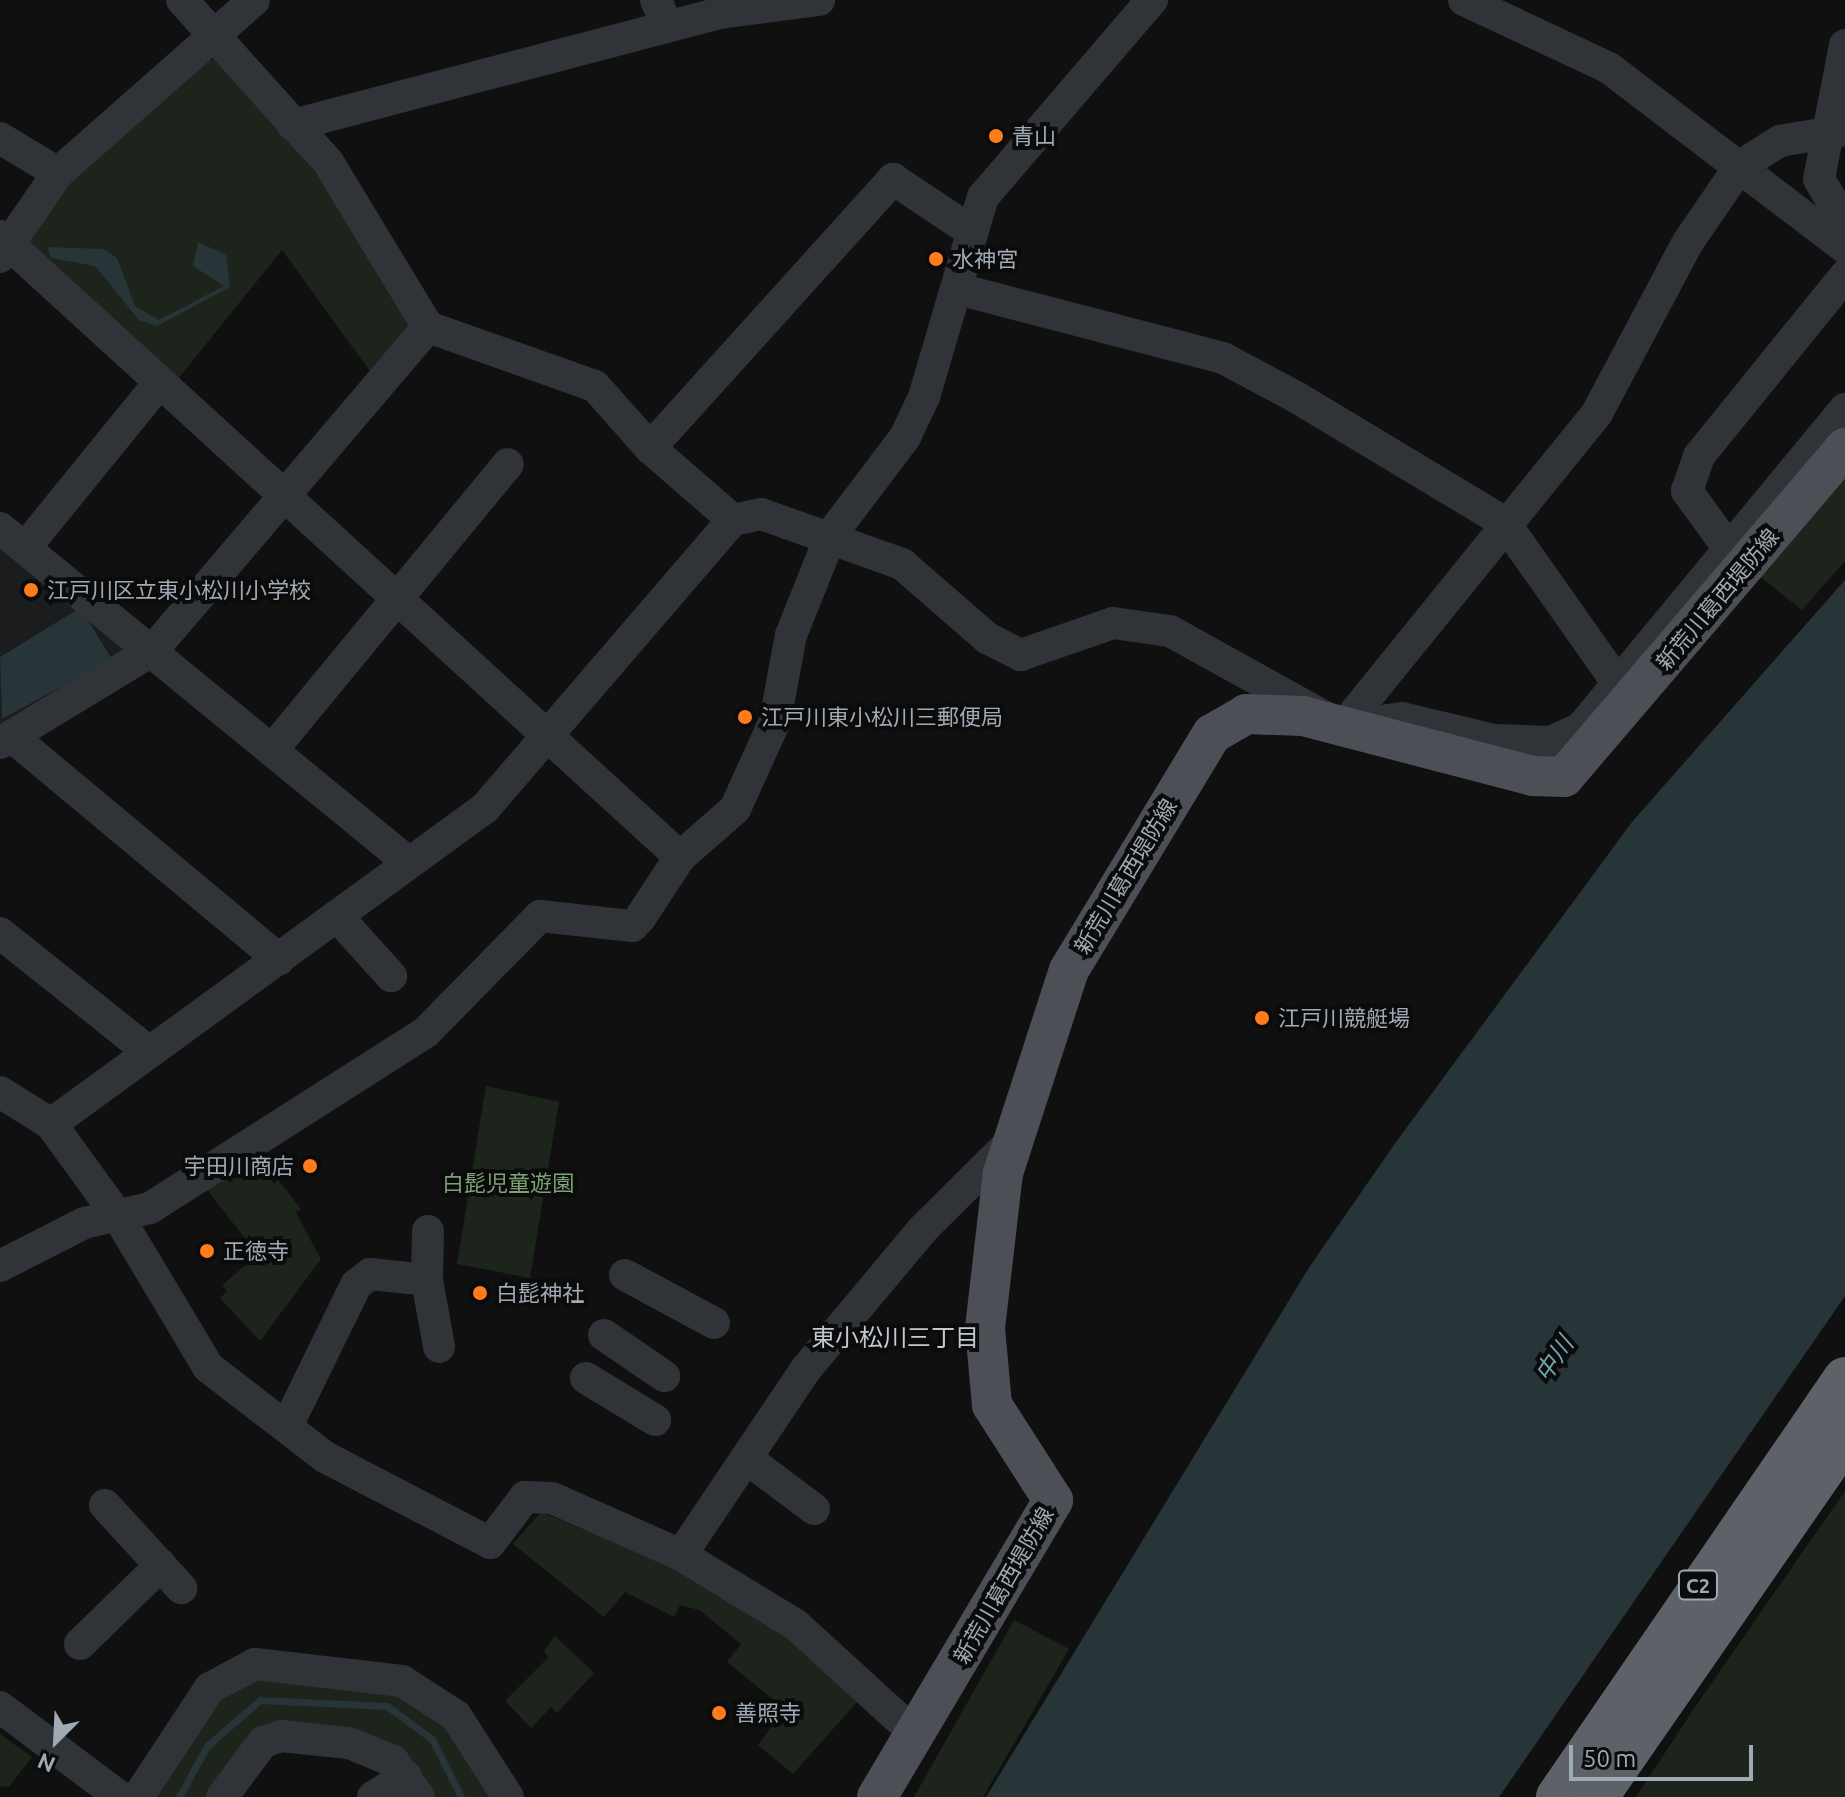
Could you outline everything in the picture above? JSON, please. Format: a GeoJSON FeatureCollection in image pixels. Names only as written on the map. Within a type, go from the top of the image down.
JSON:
{"type":"FeatureCollection","features":[{"type":"Feature","properties":{"kind":"highway","name":"C2"},"geometry":{"type":"LineString","coordinates":[[1558,1797],[1845,1379]]}},
{"type":"Feature","properties":{"kind":"highway","name":"C2"},"geometry":{"type":"LineString","coordinates":[[1596,1797],[1845,1437]]}},
{"type":"Feature","properties":{"kind":"main road","name":"新荒川葛西堤防線"},"geometry":{"type":"LineString","coordinates":[[877,1797],[1053,1500],[1005,1432],[988,1375],[997,1207],[1014,1139],[1090,926],[1212,734],[1246,714],[1343,727],[1533,776],[1564,777],[1845,448]]}},
{"type":"Feature","properties":{"kind":"street"},"geometry":{"type":"LineString","coordinates":[[182,0],[328,162],[428,327],[595,386],[650,448],[733,520]]}},
{"type":"Feature","properties":{"kind":"street"},"geometry":{"type":"LineString","coordinates":[[254,0],[58,173],[3,246],[286,496],[680,857]]}},
{"type":"Feature","properties":{"kind":"street"},"geometry":{"type":"LineString","coordinates":[[293,125],[661,13],[819,0]]}},
{"type":"Feature","properties":{"kind":"street"},"geometry":{"type":"LineString","coordinates":[[0,1266],[84,1223],[119,1218],[159,1203],[426,1032],[540,916],[632,926],[680,857],[735,809],[775,721],[791,635],[831,535],[905,437],[958,289],[968,229],[983,197],[1152,0]]}},
{"type":"Feature","properties":{"kind":"street"},"geometry":{"type":"LineString","coordinates":[[1464,0],[1609,68],[1845,248]]}},
{"type":"Feature","properties":{"kind":"street"},"geometry":{"type":"LineString","coordinates":[[1845,45],[1834,129],[1819,179],[1845,223]]}},
{"type":"Feature","properties":{"kind":"street"},"geometry":{"type":"LineString","coordinates":[[1343,727],[1504,522],[1597,413],[1688,242],[1740,166],[1780,141],[1834,129]]}},
{"type":"Feature","properties":{"kind":"street"},"geometry":{"type":"LineString","coordinates":[[0,138],[58,173]]}},
{"type":"Feature","properties":{"kind":"street"},"geometry":{"type":"LineString","coordinates":[[650,448],[893,179],[968,229]]}},
{"type":"Feature","properties":{"kind":"street"},"geometry":{"type":"LineString","coordinates":[[1726,545],[1687,491],[1699,456],[1845,276]]}},
{"type":"Feature","properties":{"kind":"street"},"geometry":{"type":"LineString","coordinates":[[958,289],[1223,358],[1504,522],[1619,685]]}},
{"type":"Feature","properties":{"kind":"street"},"geometry":{"type":"LineString","coordinates":[[279,959],[6,740],[153,650],[428,327]]}},
{"type":"Feature","properties":{"kind":"street"},"geometry":{"type":"LineString","coordinates":[[25,548],[159,383]]}},
{"type":"Feature","properties":{"kind":"street"},"geometry":{"type":"LineString","coordinates":[[51,1124],[485,808],[551,737],[733,520],[761,514],[831,535],[902,564],[987,638],[1021,655],[1113,623],[1170,631],[1343,727],[1402,718],[1494,740],[1550,742],[1581,728],[1619,685],[1726,545],[1845,409]]}},
{"type":"Feature","properties":{"kind":"street"},"geometry":{"type":"LineString","coordinates":[[273,749],[399,601],[508,464]]}},
{"type":"Feature","properties":{"kind":"street"},"geometry":{"type":"LineString","coordinates":[[0,528],[153,650],[408,862]]}},
{"type":"Feature","properties":{"kind":"street"},"geometry":{"type":"LineString","coordinates":[[337,916],[391,976]]}},
{"type":"Feature","properties":{"kind":"street"},"geometry":{"type":"LineString","coordinates":[[0,933],[148,1051]]}},
{"type":"Feature","properties":{"kind":"street"},"geometry":{"type":"LineString","coordinates":[[0,1092],[51,1124],[119,1218],[208,1367],[325,1457],[490,1543],[525,1497],[552,1498],[681,1555],[796,1625],[899,1719]]}},
{"type":"Feature","properties":{"kind":"street"},"geometry":{"type":"LineString","coordinates":[[681,1555],[806,1369],[923,1229],[1014,1139]]}},
{"type":"Feature","properties":{"kind":"street"},"geometry":{"type":"LineString","coordinates":[[428,1231],[427,1280],[439,1347]]}},
{"type":"Feature","properties":{"kind":"street"},"geometry":{"type":"LineString","coordinates":[[287,1426],[356,1285],[370,1274],[427,1280]]}},
{"type":"Feature","properties":{"kind":"street"},"geometry":{"type":"LineString","coordinates":[[625,1275],[714,1323]]}},
{"type":"Feature","properties":{"kind":"street"},"geometry":{"type":"LineString","coordinates":[[604,1335],[664,1376]]}},
{"type":"Feature","properties":{"kind":"street"},"geometry":{"type":"LineString","coordinates":[[586,1378],[655,1420]]}},
{"type":"Feature","properties":{"kind":"street"},"geometry":{"type":"LineString","coordinates":[[746,1458],[814,1509]]}},
{"type":"Feature","properties":{"kind":"street"},"geometry":{"type":"LineString","coordinates":[[856,1797],[899,1719],[1045,1487]]}},
{"type":"Feature","properties":{"kind":"street"},"geometry":{"type":"LineString","coordinates":[[80,1644],[171,1577],[105,1505]]}},
{"type":"Feature","properties":{"kind":"street"},"geometry":{"type":"LineString","coordinates":[[138,1797],[210,1688],[255,1664],[402,1681],[456,1716],[508,1797]]}},
{"type":"Feature","properties":{"kind":"street"},"geometry":{"type":"LineString","coordinates":[[0,1707],[120,1797]]}},
{"type":"Feature","properties":{"kind":"street"},"geometry":{"type":"LineString","coordinates":[[222,1797],[263,1742],[281,1736],[349,1743],[393,1761],[413,1787],[373,1797]]}},
{"type":"Feature","properties":{"kind":"shaded area","name":"江戸川区立東小松川小学校"},"geometry":{"type":"Polygon","coordinates":[[[0,539],[124,640],[126,658],[0,729],[0,539]]]}},
{"type":"Feature","properties":{"kind":"green space"},"geometry":{"type":"Polygon","coordinates":[[[219,59],[334,195],[408,316],[410,330],[372,374],[282,250],[177,380],[24,239],[61,185],[205,61],[219,59]]]}},
{"type":"Feature","properties":{"kind":"green space"},"geometry":{"type":"Polygon","coordinates":[[[1845,479],[1845,561],[1802,610],[1759,576],[1845,479]]]}},
{"type":"Feature","properties":{"kind":"green space","name":"白髭児童遊園"},"geometry":{"type":"Polygon","coordinates":[[[486,1086],[559,1102],[530,1278],[457,1264],[486,1086]]]}},
{"type":"Feature","properties":{"kind":"green space"},"geometry":{"type":"Polygon","coordinates":[[[257,1153],[301,1209],[296,1213],[321,1259],[260,1341],[220,1298],[227,1291],[222,1285],[258,1255],[208,1191],[187,1197],[257,1153]]]}},
{"type":"Feature","properties":{"kind":"green space"},"geometry":{"type":"Polygon","coordinates":[[[1845,1491],[1845,1797],[1636,1797],[1695,1707],[1845,1491]]]}},
{"type":"Feature","properties":{"kind":"green space"},"geometry":{"type":"Polygon","coordinates":[[[541,1512],[684,1571],[776,1625],[857,1702],[793,1774],[758,1745],[785,1709],[727,1662],[741,1644],[699,1610],[680,1605],[674,1617],[625,1592],[604,1617],[513,1544],[541,1512]]]}},
{"type":"Feature","properties":{"kind":"green space"},"geometry":{"type":"Polygon","coordinates":[[[1014,1620],[1069,1649],[983,1797],[914,1797],[1014,1620]]]}},
{"type":"Feature","properties":{"kind":"green space"},"geometry":{"type":"Polygon","coordinates":[[[555,1636],[594,1673],[557,1713],[551,1707],[531,1728],[505,1701],[548,1658],[544,1651],[555,1636]]]}},
{"type":"Feature","properties":{"kind":"green space"},"geometry":{"type":"Polygon","coordinates":[[[240,1676],[399,1687],[451,1721],[500,1797],[427,1797],[406,1764],[246,1740],[211,1797],[147,1797],[240,1676]]]}},
{"type":"Feature","properties":{"kind":"green space"},"geometry":{"type":"Polygon","coordinates":[[[0,1734],[32,1757],[9,1787],[0,1786],[0,1734]]]}},
{"type":"Feature","properties":{"kind":"water"},"geometry":{"type":"Polygon","coordinates":[[[198,242],[226,255],[230,287],[157,326],[139,320],[95,266],[51,258],[47,247],[103,249],[117,258],[135,306],[159,320],[224,286],[193,266],[198,242]]]}},
{"type":"Feature","properties":{"kind":"water","name":"中川"},"geometry":{"type":"Polygon","coordinates":[[[1845,580],[1845,1296],[1499,1797],[986,1797],[1310,1266],[1396,1142],[1632,822],[1845,580]]]}},
{"type":"Feature","properties":{"kind":"water"},"geometry":{"type":"Polygon","coordinates":[[[80,608],[112,659],[2,719],[0,657],[80,608]]]}},
{"type":"Feature","properties":{"kind":"waterway"},"geometry":{"type":"LineString","coordinates":[[179,1797],[207,1746],[260,1700],[387,1706],[432,1739],[461,1797]]}},
{"type":"Feature","properties":{"kind":"place","name":"青山"},"geometry":{"type":"Point","coordinates":[996,136]}},
{"type":"Feature","properties":{"kind":"place","name":"水神宮"},"geometry":{"type":"Point","coordinates":[936,259]}},
{"type":"Feature","properties":{"kind":"place","name":"江戸川区立東小松川小学校"},"geometry":{"type":"Point","coordinates":[31,590]}},
{"type":"Feature","properties":{"kind":"place","name":"江戸川東小松川三郵便局"},"geometry":{"type":"Point","coordinates":[745,717]}},
{"type":"Feature","properties":{"kind":"place","name":"江戸川競艇場"},"geometry":{"type":"Point","coordinates":[1262,1018]}},
{"type":"Feature","properties":{"kind":"place","name":"宇田川商店"},"geometry":{"type":"Point","coordinates":[310,1166]}},
{"type":"Feature","properties":{"kind":"place","name":"正徳寺"},"geometry":{"type":"Point","coordinates":[207,1251]}},
{"type":"Feature","properties":{"kind":"place","name":"白髭神社"},"geometry":{"type":"Point","coordinates":[480,1293]}},
{"type":"Feature","properties":{"kind":"place","name":"善照寺"},"geometry":{"type":"Point","coordinates":[719,1713]}},
{"type":"Feature","properties":{"kind":"district","name":"東小松川三丁目"},"geometry":{"type":"Point","coordinates":[895,1338]}}]}
